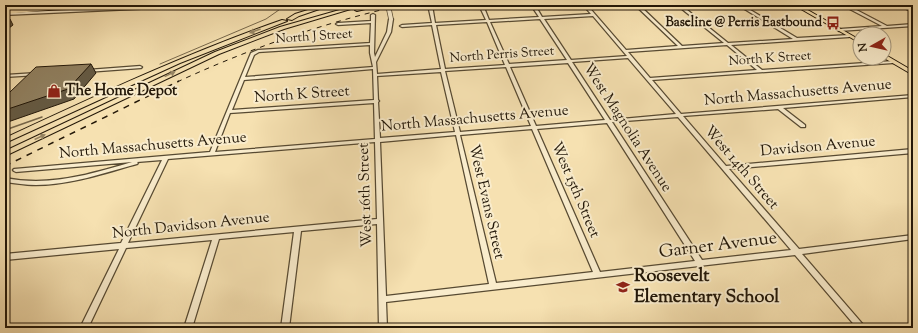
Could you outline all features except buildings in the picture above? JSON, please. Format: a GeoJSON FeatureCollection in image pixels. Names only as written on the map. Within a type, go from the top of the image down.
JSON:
{"type":"FeatureCollection","features":[{"type":"Feature","properties":{"kind":"highway"},"geometry":{"type":"LineString","coordinates":[[5,5],[16,5]]}},
{"type":"Feature","properties":{"kind":"highway"},"geometry":{"type":"LineString","coordinates":[[5,11],[91,5]]}},
{"type":"Feature","properties":{"kind":"highway"},"geometry":{"type":"LineString","coordinates":[[290,19],[297,15],[329,5]]}},
{"type":"Feature","properties":{"kind":"highway"},"geometry":{"type":"LineString","coordinates":[[5,141],[156,71],[221,44],[290,19],[343,5]]}},
{"type":"Feature","properties":{"kind":"highway"},"geometry":{"type":"LineString","coordinates":[[5,154],[217,52],[300,22],[362,5]]}},
{"type":"Feature","properties":{"kind":"highway"},"geometry":{"type":"LineString","coordinates":[[300,22],[380,5]]}},
{"type":"Feature","properties":{"kind":"main road"},"geometry":{"type":"LineString","coordinates":[[796,5],[852,38]]}},
{"type":"Feature","properties":{"kind":"main road"},"geometry":{"type":"LineString","coordinates":[[893,62],[913,73]]}},
{"type":"Feature","properties":{"kind":"street"},"geometry":{"type":"LineString","coordinates":[[5,11],[201,5]]}},
{"type":"Feature","properties":{"kind":"street","name":"West 16th Street"},"geometry":{"type":"LineString","coordinates":[[375,61],[389,32],[390,18],[388,5]]}},
{"type":"Feature","properties":{"kind":"street","name":"West Evans Street"},"geometry":{"type":"LineString","coordinates":[[430,5],[457,133],[493,287]]}},
{"type":"Feature","properties":{"kind":"street","name":"West 15th Street"},"geometry":{"type":"LineString","coordinates":[[481,5],[598,275]]}},
{"type":"Feature","properties":{"kind":"street","name":"West Magnolia Avenue"},"geometry":{"type":"LineString","coordinates":[[533,5],[700,263]]}},
{"type":"Feature","properties":{"kind":"street","name":"West 14th Street"},"geometry":{"type":"LineString","coordinates":[[586,5],[862,328]]}},
{"type":"Feature","properties":{"kind":"street"},"geometry":{"type":"LineString","coordinates":[[637,5],[681,47]]}},
{"type":"Feature","properties":{"kind":"street"},"geometry":{"type":"LineString","coordinates":[[679,5],[760,71]]}},
{"type":"Feature","properties":{"kind":"street"},"geometry":{"type":"LineString","coordinates":[[740,5],[797,39]]}},
{"type":"Feature","properties":{"kind":"street"},"geometry":{"type":"LineString","coordinates":[[844,5],[884,26]]}},
{"type":"Feature","properties":{"kind":"street"},"geometry":{"type":"LineString","coordinates":[[900,5],[913,11]]}},
{"type":"Feature","properties":{"kind":"street","name":"West 16th Street"},"geometry":{"type":"LineString","coordinates":[[373,15],[372,53],[375,61],[376,72],[383,328]]}},
{"type":"Feature","properties":{"kind":"street"},"geometry":{"type":"LineString","coordinates":[[402,26],[594,15]]}},
{"type":"Feature","properties":{"kind":"street"},"geometry":{"type":"LineString","coordinates":[[338,24],[372,22]]}},
{"type":"Feature","properties":{"kind":"street"},"geometry":{"type":"LineString","coordinates":[[892,27],[913,25]]}},
{"type":"Feature","properties":{"kind":"street"},"geometry":{"type":"LineString","coordinates":[[840,30],[852,29]]}},
{"type":"Feature","properties":{"kind":"street"},"geometry":{"type":"LineString","coordinates":[[625,51],[849,36]]}},
{"type":"Feature","properties":{"kind":"street","name":"North J Street"},"geometry":{"type":"LineString","coordinates":[[242,79],[252,54],[258,51],[372,44]]}},
{"type":"Feature","properties":{"kind":"street","name":"North Perris Street"},"geometry":{"type":"LineString","coordinates":[[242,79],[443,70],[630,57]]}},
{"type":"Feature","properties":{"kind":"street","name":"North K Street"},"geometry":{"type":"LineString","coordinates":[[648,78],[893,62]]}},
{"type":"Feature","properties":{"kind":"street"},"geometry":{"type":"LineString","coordinates":[[80,71],[140,67]]}},
{"type":"Feature","properties":{"kind":"street"},"geometry":{"type":"LineString","coordinates":[[5,76],[41,73]]}},
{"type":"Feature","properties":{"kind":"street"},"geometry":{"type":"LineString","coordinates":[[212,153],[242,79]]}},
{"type":"Feature","properties":{"kind":"street","name":"North Massachusetts Avenue"},"geometry":{"type":"LineString","coordinates":[[16,170],[913,96]]}},
{"type":"Feature","properties":{"kind":"street","name":"North K Street"},"geometry":{"type":"LineString","coordinates":[[229,112],[377,101]]}},
{"type":"Feature","properties":{"kind":"street"},"geometry":{"type":"LineString","coordinates":[[779,107],[802,126]]}},
{"type":"Feature","properties":{"kind":"street","name":"Davidson Avenue"},"geometry":{"type":"LineString","coordinates":[[725,168],[913,150]]}},
{"type":"Feature","properties":{"kind":"street"},"geometry":{"type":"LineString","coordinates":[[84,328],[166,157]]}},
{"type":"Feature","properties":{"kind":"street"},"geometry":{"type":"LineString","coordinates":[[5,180],[48,182],[78,178],[147,159]]}},
{"type":"Feature","properties":{"kind":"street","name":"North Davidson Avenue"},"geometry":{"type":"LineString","coordinates":[[5,257],[380,221]]}},
{"type":"Feature","properties":{"kind":"street"},"geometry":{"type":"LineString","coordinates":[[284,328],[298,229]]}},
{"type":"Feature","properties":{"kind":"street"},"geometry":{"type":"LineString","coordinates":[[188,328],[216,237]]}},
{"type":"Feature","properties":{"kind":"street","name":"Garner Avenue"},"geometry":{"type":"LineString","coordinates":[[383,299],[797,252],[913,237]]}},
{"type":"Feature","properties":{"kind":"waterway"},"geometry":{"type":"LineString","coordinates":[[160,64],[266,19],[286,5]]}},
{"type":"Feature","properties":{"kind":"waterway"},"geometry":{"type":"LineString","coordinates":[[8,129],[42,117]]}},
{"type":"Feature","properties":{"kind":"railway"},"geometry":{"type":"LineString","coordinates":[[177,82],[260,47],[316,28],[402,5]]}},
{"type":"Feature","properties":{"kind":"railway"},"geometry":{"type":"LineString","coordinates":[[5,166],[179,81]]}},
{"type":"Feature","properties":{"kind":"place","name":"Baseline @ Perris Eastbound"},"geometry":{"type":"Point","coordinates":[833,23]}},
{"type":"Feature","properties":{"kind":"place","name":"The Home Depot"},"geometry":{"type":"Point","coordinates":[54,91]}},
{"type":"Feature","properties":{"kind":"place","name":"Roosevelt Elementary School"},"geometry":{"type":"Point","coordinates":[623,287]}}]}
